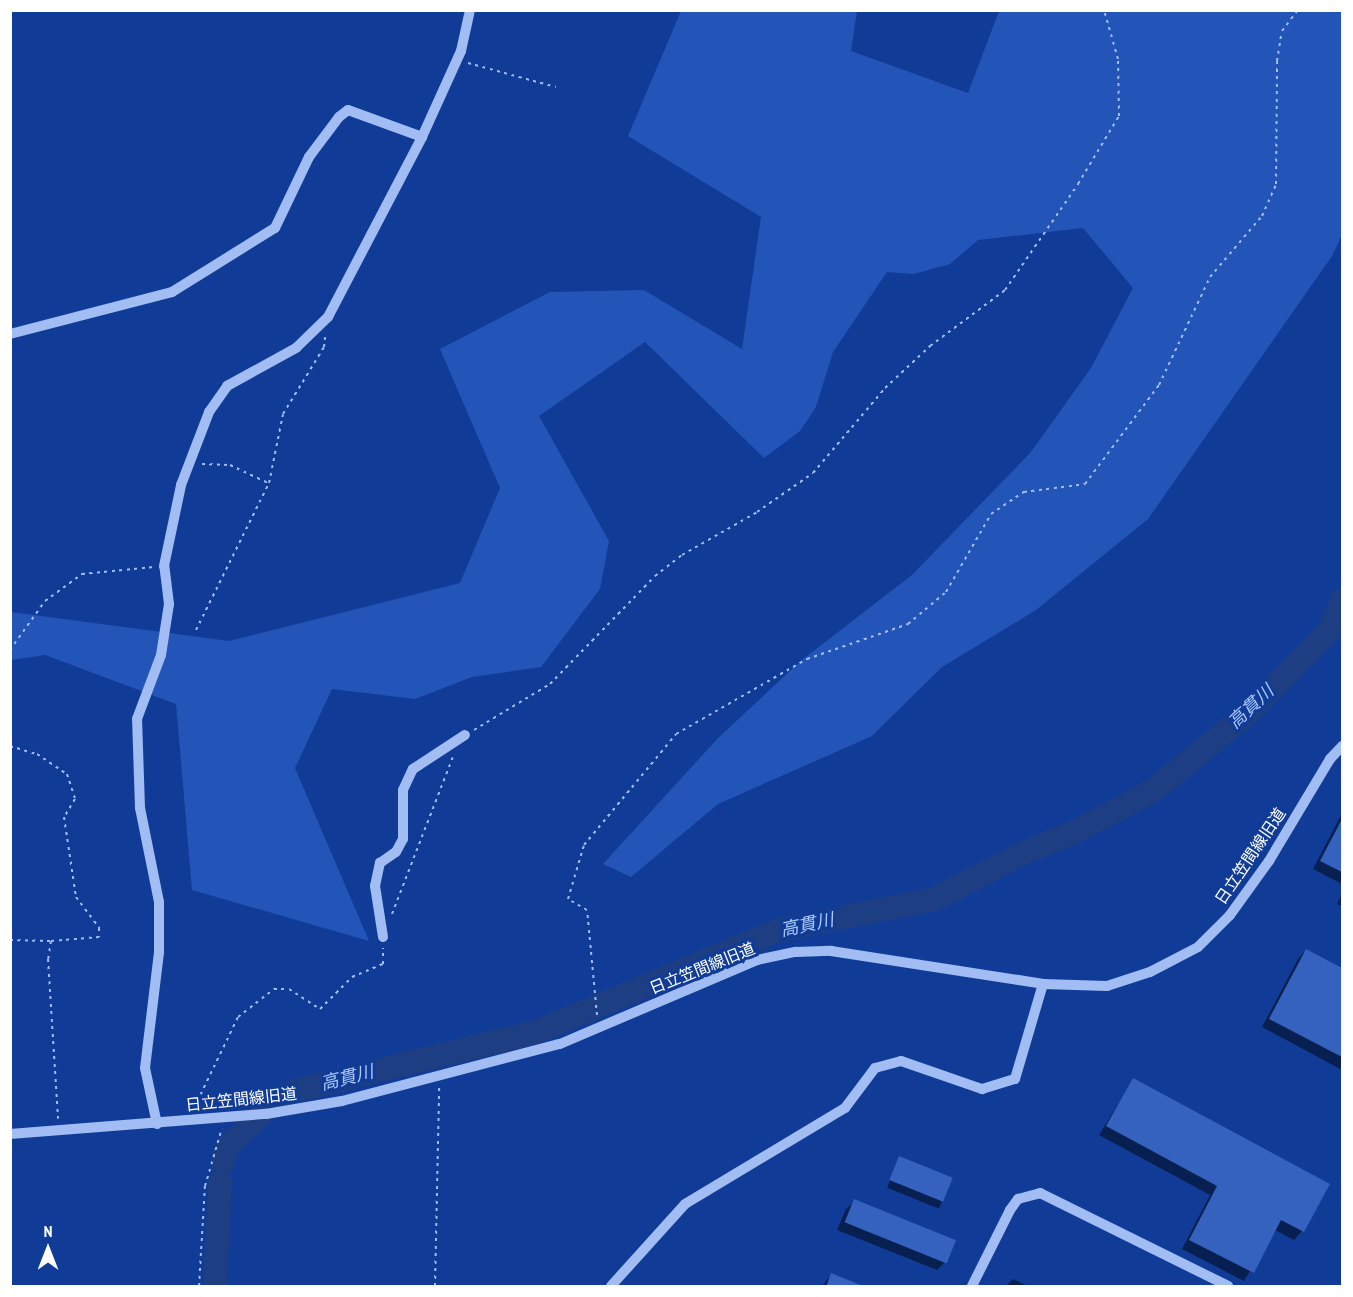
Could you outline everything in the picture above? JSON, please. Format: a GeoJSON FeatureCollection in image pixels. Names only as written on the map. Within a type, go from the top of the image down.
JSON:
{"type":"FeatureCollection","features":[{"type":"Feature","properties":{"kind":"street"},"geometry":{"type":"LineString","coordinates":[[157,1124],[146,1068],[159,952],[159,902],[140,808],[136,742],[137,719],[161,655],[169,604],[164,566],[181,485],[209,412],[227,386],[296,348],[328,317],[422,137],[457,60],[470,10]]}},
{"type":"Feature","properties":{"kind":"street"},"geometry":{"type":"LineString","coordinates":[[10,334],[172,292],[275,228],[309,157],[339,117],[348,110],[422,137]]}},
{"type":"Feature","properties":{"kind":"street"},"geometry":{"type":"LineString","coordinates":[[383,937],[375,886],[380,862],[396,852],[403,839],[403,790],[413,769],[465,735]]}},
{"type":"Feature","properties":{"kind":"street","name":"日立笠間線旧道"},"geometry":{"type":"LineString","coordinates":[[10,1134],[59,1132],[266,1114],[342,1101],[560,1044],[757,960],[796,952],[831,951],[1043,984],[1107,986],[1150,972],[1197,946],[1230,915],[1269,861],[1330,759],[1342,746]]}},
{"type":"Feature","properties":{"kind":"street"},"geometry":{"type":"LineString","coordinates":[[611,1287],[685,1203],[844,1108],[875,1068],[901,1061],[982,1089],[1015,1078],[1043,984]]}},
{"type":"Feature","properties":{"kind":"street"},"geometry":{"type":"LineString","coordinates":[[972,1287],[1010,1210],[1018,1199],[1040,1193],[1228,1287]]}},
{"type":"Feature","properties":{"kind":"path"},"geometry":{"type":"LineString","coordinates":[[391,915],[451,760],[465,735],[550,684],[655,576],[682,555],[757,512],[813,473],[893,381],[930,346],[1005,290],[1078,184],[1119,116],[1118,59],[1104,10]]}},
{"type":"Feature","properties":{"kind":"path"},"geometry":{"type":"LineString","coordinates":[[596,1014],[587,910],[568,899],[574,868],[584,845],[606,814],[676,734],[807,659],[908,624],[945,592],[991,514],[1024,492],[1084,484],[1160,385],[1210,277],[1262,216],[1276,184],[1277,61],[1282,31],[1298,10]]}},
{"type":"Feature","properties":{"kind":"path"},"geometry":{"type":"LineString","coordinates":[[457,60],[556,87]]}},
{"type":"Feature","properties":{"kind":"path"},"geometry":{"type":"LineString","coordinates":[[196,630],[269,483],[283,414],[324,346],[328,317]]}},
{"type":"Feature","properties":{"kind":"path"},"geometry":{"type":"LineString","coordinates":[[191,463],[230,465],[269,483]]}},
{"type":"Feature","properties":{"kind":"path"},"geometry":{"type":"LineString","coordinates":[[10,650],[45,601],[82,574],[164,566]]}},
{"type":"Feature","properties":{"kind":"path"},"geometry":{"type":"LineString","coordinates":[[10,746],[37,754],[67,774],[75,799],[64,817],[76,897],[99,928],[99,938],[51,941],[10,940]]}},
{"type":"Feature","properties":{"kind":"path"},"geometry":{"type":"LineString","coordinates":[[189,1119],[238,1017],[274,989],[289,988],[320,1009],[352,977],[383,964],[383,937]]}},
{"type":"Feature","properties":{"kind":"path"},"geometry":{"type":"LineString","coordinates":[[51,941],[48,959],[59,1132]]}},
{"type":"Feature","properties":{"kind":"path"},"geometry":{"type":"LineString","coordinates":[[435,1287],[440,1076]]}},
{"type":"Feature","properties":{"kind":"path"},"geometry":{"type":"LineString","coordinates":[[199,1287],[205,1186],[225,1117]]}},
{"type":"Feature","properties":{"kind":"shaded area"},"geometry":{"type":"Polygon","coordinates":[[[681,11],[857,11],[851,51],[968,93],[999,11],[1342,11],[1342,235],[1332,256],[1148,519],[1036,610],[942,667],[872,736],[718,804],[631,877],[603,864],[718,738],[803,659],[912,575],[1031,452],[1091,368],[1133,288],[1083,228],[978,240],[950,264],[914,274],[887,272],[833,352],[816,407],[800,431],[764,458],[645,342],[539,416],[609,541],[600,589],[541,667],[472,677],[415,699],[332,689],[295,768],[369,941],[192,890],[176,704],[45,655],[11,660],[11,612],[229,641],[460,583],[500,488],[440,349],[550,292],[644,290],[742,349],[761,217],[628,136],[681,11]]]}},
{"type":"Feature","properties":{"kind":"building"},"geometry":{"type":"Polygon","coordinates":[[[1342,819],[1342,872],[1320,861],[1342,819]]]}},
{"type":"Feature","properties":{"kind":"building"},"geometry":{"type":"Polygon","coordinates":[[[1306,949],[1342,968],[1342,1057],[1269,1019],[1306,949]]]}},
{"type":"Feature","properties":{"kind":"building"},"geometry":{"type":"Polygon","coordinates":[[[1133,1078],[1330,1184],[1304,1232],[1281,1220],[1254,1273],[1189,1240],[1217,1186],[1106,1126],[1133,1078]]]}},
{"type":"Feature","properties":{"kind":"building"},"geometry":{"type":"Polygon","coordinates":[[[899,1156],[953,1178],[943,1202],[889,1180],[899,1156]]]}},
{"type":"Feature","properties":{"kind":"building"},"geometry":{"type":"Polygon","coordinates":[[[854,1199],[956,1240],[947,1263],[845,1222],[854,1199]]]}},
{"type":"Feature","properties":{"kind":"building"},"geometry":{"type":"Polygon","coordinates":[[[831,1273],[863,1286],[863,1287],[826,1287],[831,1273]]]}},
{"type":"Feature","properties":{"kind":"waterway","name":"高貫川"},"geometry":{"type":"LineString","coordinates":[[223,1163],[227,1147],[279,1097],[294,1091],[536,1032],[779,930],[935,899],[1021,854],[1075,832],[1154,790],[1247,714],[1330,630],[1342,600]]}},
{"type":"Feature","properties":{"kind":"waterway","name":"高貫川"},"geometry":{"type":"LineString","coordinates":[[215,1286],[220,1182]]}}]}
